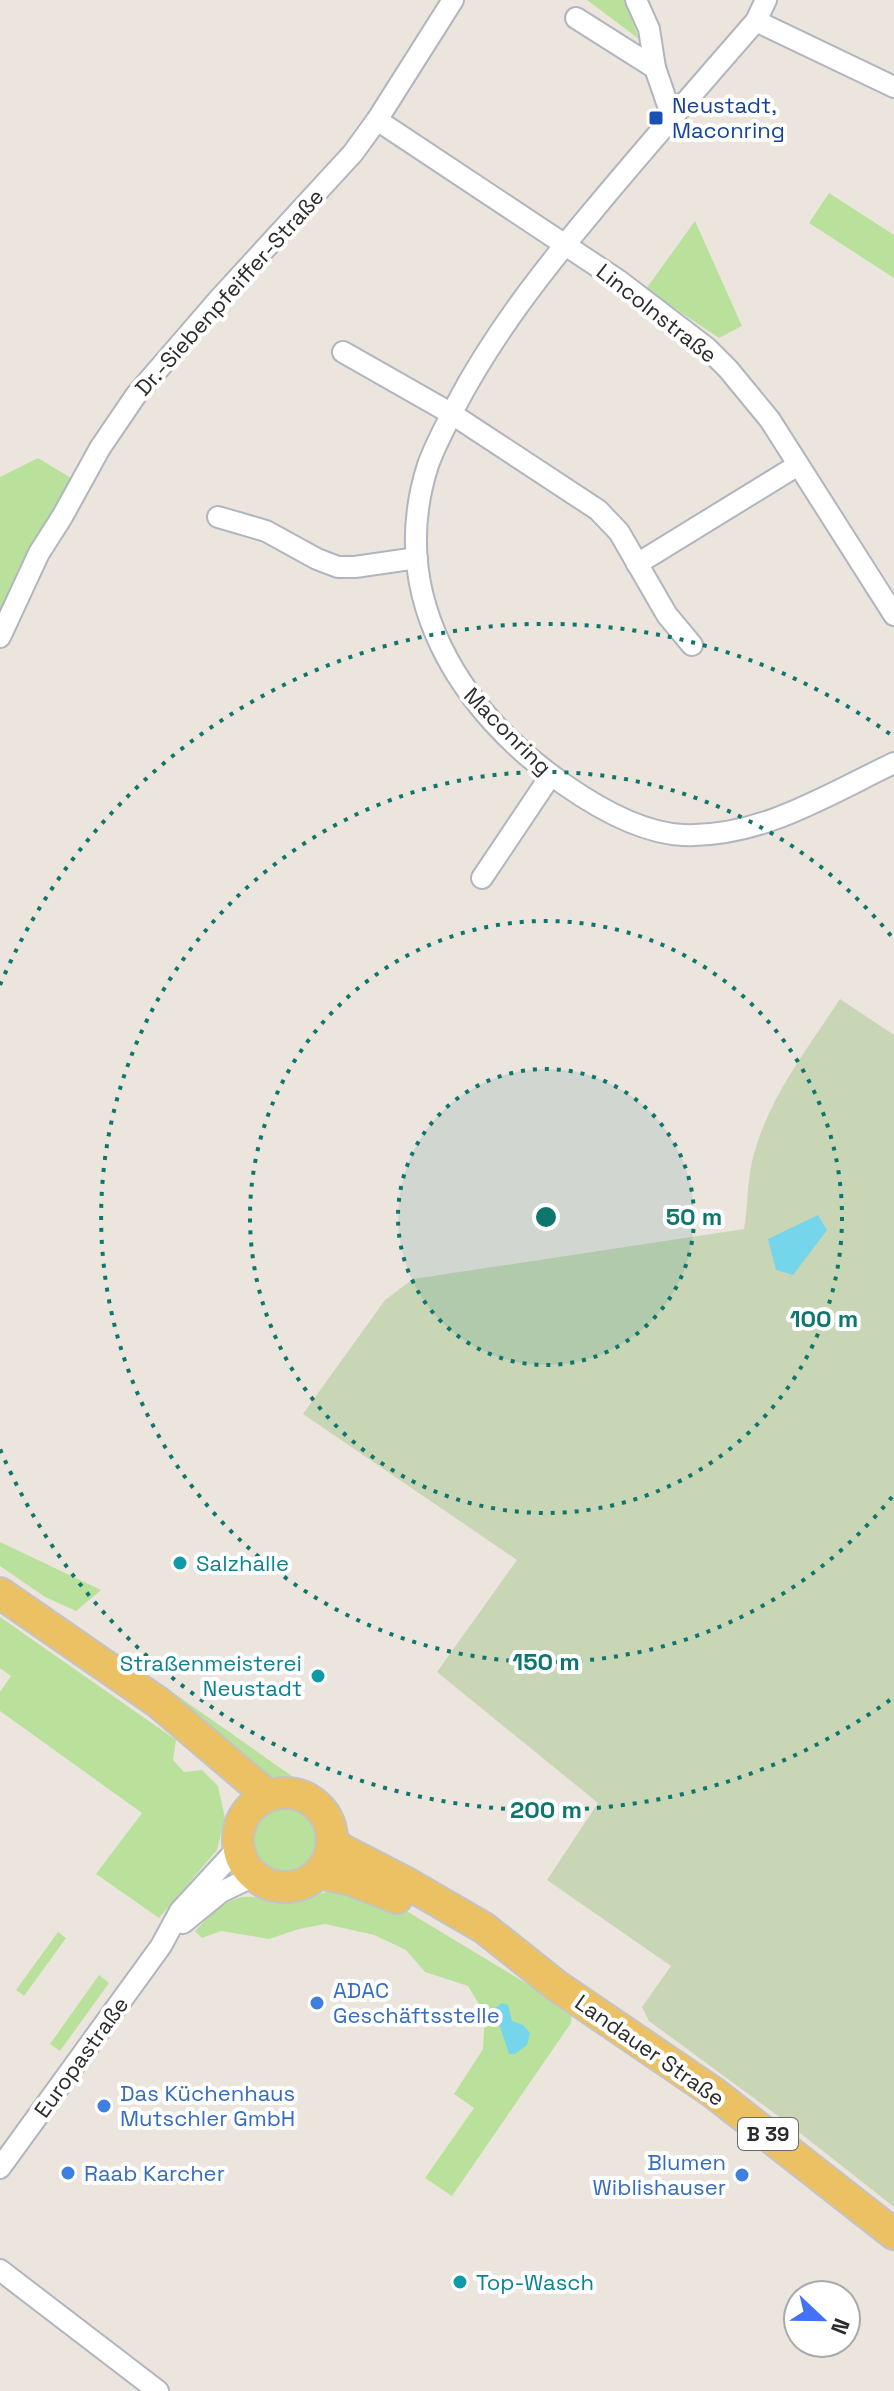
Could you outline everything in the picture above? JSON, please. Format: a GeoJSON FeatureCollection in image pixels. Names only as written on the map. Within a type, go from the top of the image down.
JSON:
{"type":"FeatureCollection","features":[{"type":"Feature","properties":{"kind":"main road"},"geometry":{"type":"LineString","coordinates":[[0,1593],[159,1703],[204,1742],[257,1803],[241,1822],[238,1848],[254,1876],[280,1887],[308,1881],[319,1873],[331,1852],[333,1840]]}},
{"type":"Feature","properties":{"kind":"main road","name":"Landauer Straße"},"geometry":{"type":"LineString","coordinates":[[257,1803],[289,1792],[310,1799],[327,1817],[333,1840],[339,1848],[484,1928],[557,1986],[714,2093],[894,2234]]}},
{"type":"Feature","properties":{"kind":"main road","name":"Landauer Straße"},"geometry":{"type":"LineString","coordinates":[[319,1873],[351,1880],[393,1896],[557,1986]]}},
{"type":"Feature","properties":{"kind":"street","name":"Dr.-Siebenpfeiffer-Straße"},"geometry":{"type":"LineString","coordinates":[[0,637],[39,553],[100,448],[136,395],[219,299],[324,187],[377,120],[453,0]]}},
{"type":"Feature","properties":{"kind":"street"},"geometry":{"type":"LineString","coordinates":[[636,0],[649,29],[655,68],[672,117]]}},
{"type":"Feature","properties":{"kind":"street","name":"Maconring"},"geometry":{"type":"LineString","coordinates":[[766,0],[756,21],[565,244],[511,314],[479,363],[428,466],[418,522],[417,558],[422,595],[432,628],[468,694],[528,758],[581,797],[615,815],[660,831],[692,835],[748,829],[894,763]]}},
{"type":"Feature","properties":{"kind":"street"},"geometry":{"type":"LineString","coordinates":[[576,18],[655,68]]}},
{"type":"Feature","properties":{"kind":"street"},"geometry":{"type":"LineString","coordinates":[[756,21],[894,87]]}},
{"type":"Feature","properties":{"kind":"street","name":"Lincolnstraße"},"geometry":{"type":"LineString","coordinates":[[377,120],[618,280],[707,348],[752,396],[894,615]]}},
{"type":"Feature","properties":{"kind":"street"},"geometry":{"type":"LineString","coordinates":[[343,352],[452,414],[598,510],[619,532],[667,615],[692,645]]}},
{"type":"Feature","properties":{"kind":"street"},"geometry":{"type":"LineString","coordinates":[[637,564],[798,465]]}},
{"type":"Feature","properties":{"kind":"street"},"geometry":{"type":"LineString","coordinates":[[218,517],[266,531],[338,567],[417,558]]}},
{"type":"Feature","properties":{"kind":"street"},"geometry":{"type":"LineString","coordinates":[[482,878],[551,775]]}},
{"type":"Feature","properties":{"kind":"street","name":"Europastraße"},"geometry":{"type":"LineString","coordinates":[[0,2168],[161,1946],[180,1911],[238,1848]]}},
{"type":"Feature","properties":{"kind":"street","name":"Europastraße"},"geometry":{"type":"LineString","coordinates":[[161,1946],[202,1907],[232,1886],[254,1876]]}},
{"type":"Feature","properties":{"kind":"street"},"geometry":{"type":"LineString","coordinates":[[0,2270],[158,2391]]}},
{"type":"Feature","properties":{"kind":"green space"},"geometry":{"type":"Polygon","coordinates":[[[587,0],[624,0],[639,39],[587,0]]]}},
{"type":"Feature","properties":{"kind":"green space"},"geometry":{"type":"Polygon","coordinates":[[[829,193],[894,235],[894,278],[809,223],[829,193]]]}},
{"type":"Feature","properties":{"kind":"green space"},"geometry":{"type":"Polygon","coordinates":[[[695,221],[742,326],[719,338],[646,289],[695,221]]]}},
{"type":"Feature","properties":{"kind":"green space"},"geometry":{"type":"Polygon","coordinates":[[[38,458],[89,489],[0,623],[0,477],[38,458]]]}},
{"type":"Feature","properties":{"kind":"green space"},"geometry":{"type":"Polygon","coordinates":[[[840,999],[894,1035],[894,2207],[781,2118],[649,2021],[642,2007],[671,1966],[547,1880],[598,1803],[437,1672],[517,1560],[303,1414],[385,1300],[413,1279],[744,1229],[752,1162],[767,1118],[788,1077],[840,999]]]}},
{"type":"Feature","properties":{"kind":"green space"},"geometry":{"type":"Polygon","coordinates":[[[0,1542],[101,1590],[76,1611],[45,1597],[0,1566],[0,1542]]]}},
{"type":"Feature","properties":{"kind":"green space"},"geometry":{"type":"Polygon","coordinates":[[[0,1617],[176,1740],[173,1760],[184,1772],[202,1770],[218,1786],[225,1818],[217,1850],[159,1918],[96,1874],[142,1813],[0,1711],[0,1692],[11,1676],[0,1668],[0,1617]]]}},
{"type":"Feature","properties":{"kind":"green space"},"geometry":{"type":"Polygon","coordinates":[[[160,1686],[299,1781],[288,1786],[264,1783],[160,1686]]]}},
{"type":"Feature","properties":{"kind":"green space"},"geometry":{"type":"Polygon","coordinates":[[[276,1804],[290,1804],[309,1814],[319,1833],[319,1847],[309,1866],[290,1876],[276,1876],[257,1866],[247,1847],[247,1833],[257,1814],[276,1804]]]}},
{"type":"Feature","properties":{"kind":"green space"},"geometry":{"type":"Polygon","coordinates":[[[338,1890],[395,1904],[572,2011],[571,2023],[452,2196],[425,2178],[474,2108],[454,2094],[483,2049],[485,2014],[468,1986],[425,1972],[406,1950],[374,1935],[325,1924],[269,1939],[221,1931],[202,1938],[195,1931],[221,1907],[236,1899],[253,1897],[290,1903],[338,1890]]]}},
{"type":"Feature","properties":{"kind":"green space"},"geometry":{"type":"Polygon","coordinates":[[[58,1932],[66,1938],[24,1996],[16,1990],[58,1932]]]}},
{"type":"Feature","properties":{"kind":"green space"},"geometry":{"type":"Polygon","coordinates":[[[99,1975],[109,1983],[60,2051],[50,2044],[99,1975]]]}},
{"type":"Feature","properties":{"kind":"water"},"geometry":{"type":"Polygon","coordinates":[[[818,1215],[827,1230],[793,1275],[776,1270],[768,1239],[818,1215]]]}},
{"type":"Feature","properties":{"kind":"water"},"geometry":{"type":"Polygon","coordinates":[[[502,2003],[508,2005],[512,2021],[523,2025],[530,2033],[527,2045],[515,2054],[509,2054],[494,2009],[502,2003]]]}},
{"type":"Feature","properties":{"kind":"place","name":"Neustadt, Maconring"},"geometry":{"type":"Point","coordinates":[656,118]}},
{"type":"Feature","properties":{"kind":"place","name":"Salzhalle"},"geometry":{"type":"Point","coordinates":[180,1563]}},
{"type":"Feature","properties":{"kind":"place","name":"Straßenmeisterei Neustadt"},"geometry":{"type":"Point","coordinates":[318,1676]}},
{"type":"Feature","properties":{"kind":"place","name":"ADAC Geschäftsstelle"},"geometry":{"type":"Point","coordinates":[317,2003]}},
{"type":"Feature","properties":{"kind":"place","name":"Das Küchenhaus Mutschler GmbH"},"geometry":{"type":"Point","coordinates":[104,2106]}},
{"type":"Feature","properties":{"kind":"place","name":"Raab Karcher"},"geometry":{"type":"Point","coordinates":[68,2173]}},
{"type":"Feature","properties":{"kind":"place","name":"Blumen Wiblishauser"},"geometry":{"type":"Point","coordinates":[742,2175]}},
{"type":"Feature","properties":{"kind":"place","name":"Top-Wasch"},"geometry":{"type":"Point","coordinates":[460,2282]}}]}
